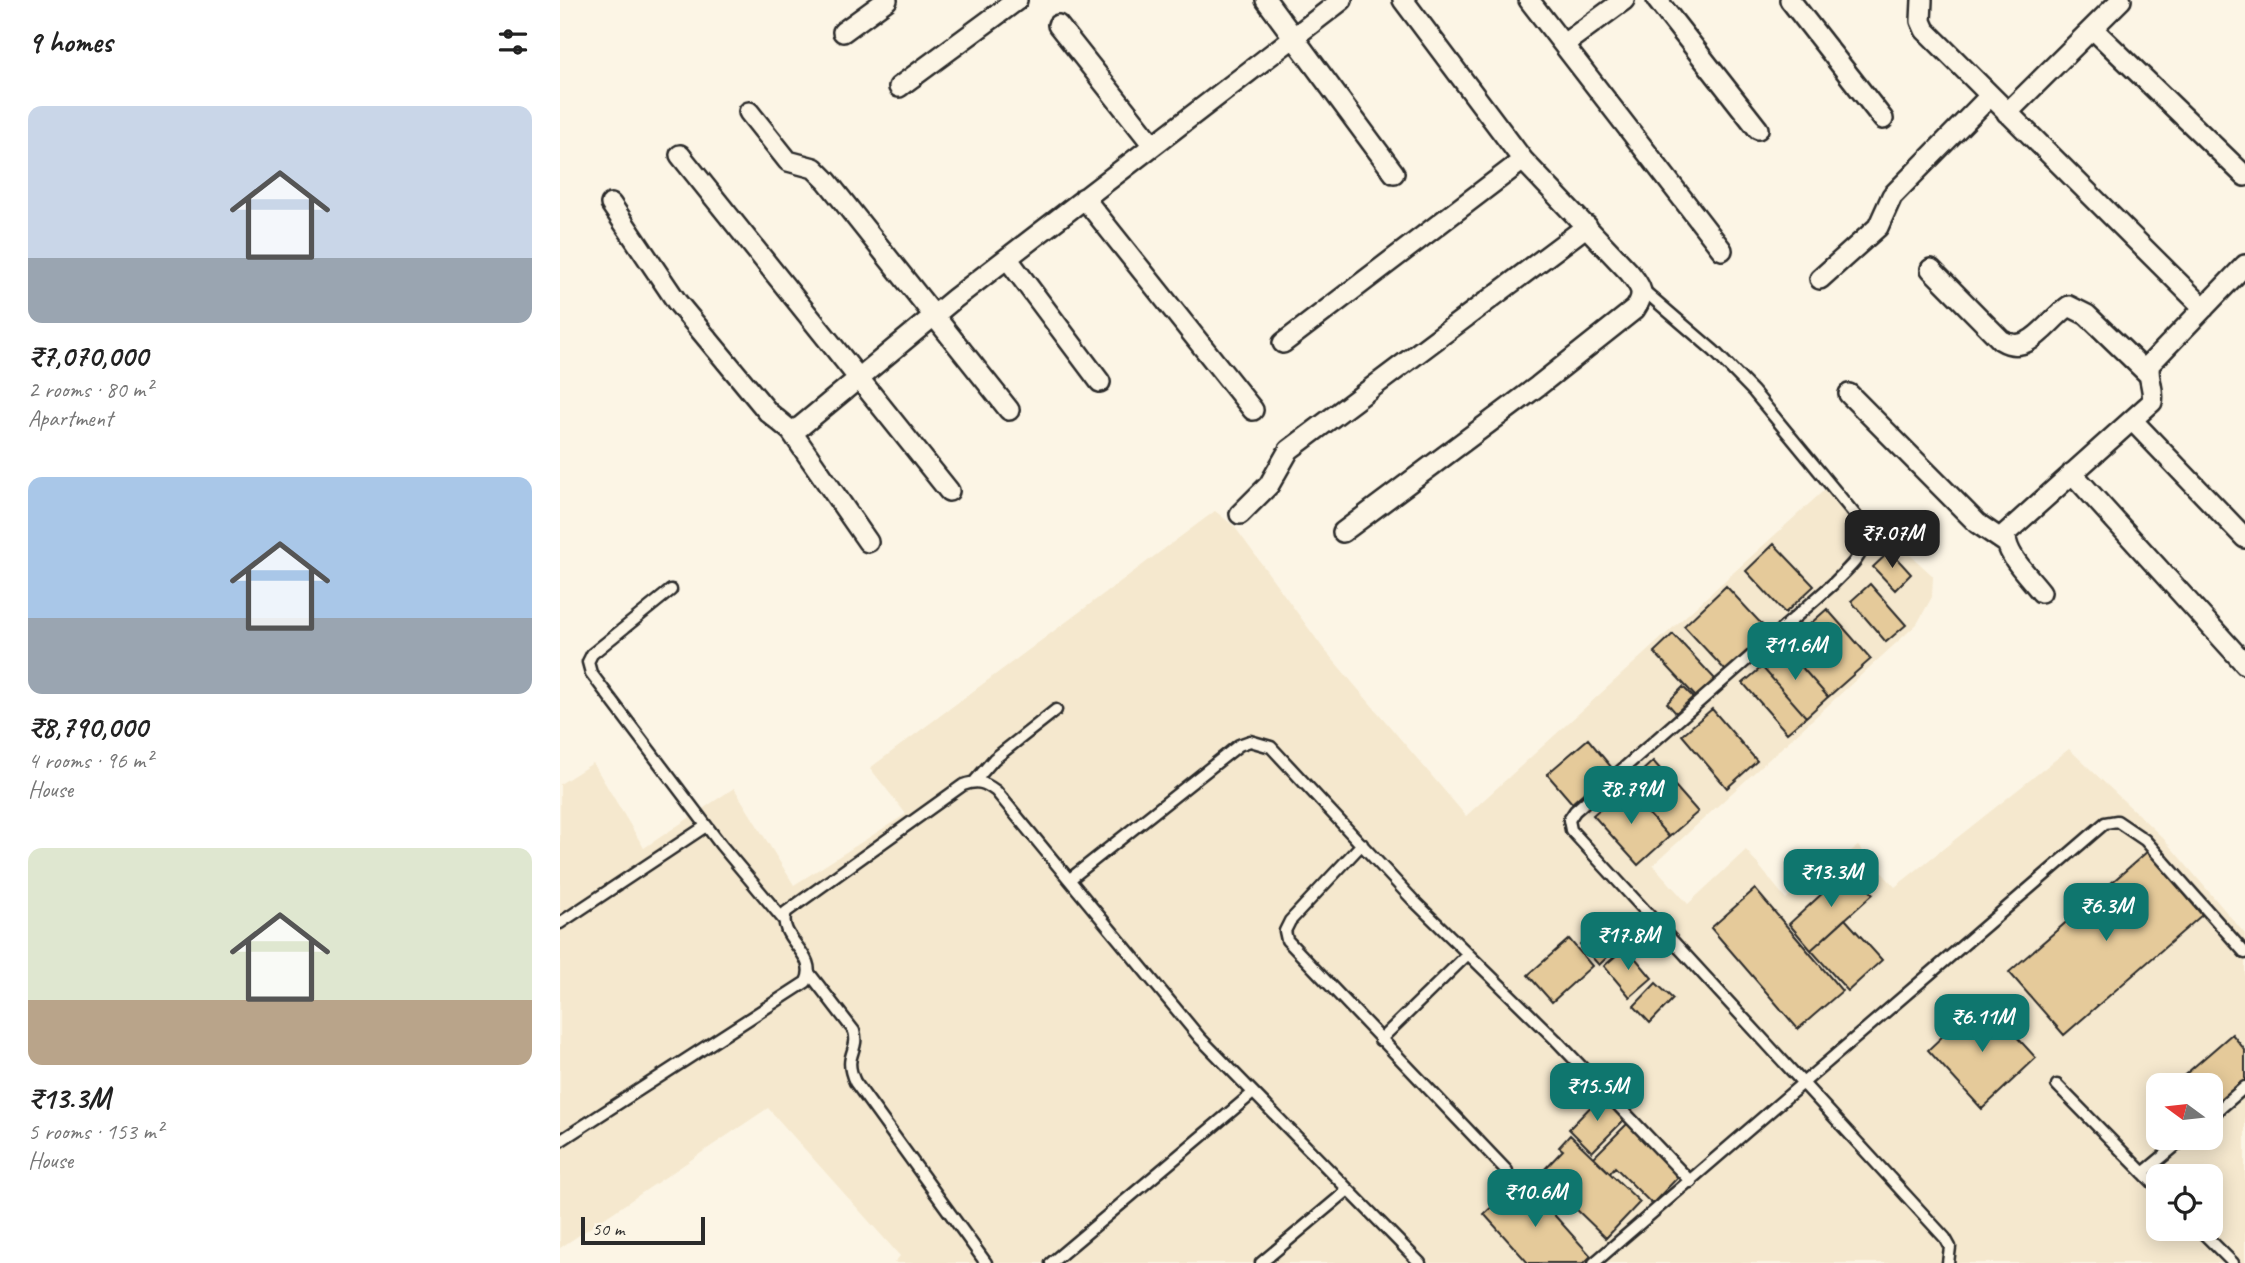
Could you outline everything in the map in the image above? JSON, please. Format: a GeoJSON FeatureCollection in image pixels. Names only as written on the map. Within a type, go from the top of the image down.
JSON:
{"type":"FeatureCollection","features":[{"type":"Feature","properties":{"kind":"street"},"geometry":{"type":"LineString","coordinates":[[844,32],[887,0]]}},
{"type":"Feature","properties":{"kind":"street"},"geometry":{"type":"LineString","coordinates":[[899,87],[1017,0]]}},
{"type":"Feature","properties":{"kind":"street"},"geometry":{"type":"LineString","coordinates":[[1266,0],[1395,173]]}},
{"type":"Feature","properties":{"kind":"street"},"geometry":{"type":"LineString","coordinates":[[791,430],[800,427],[1007,258],[1342,0]]}},
{"type":"Feature","properties":{"kind":"street"},"geometry":{"type":"LineString","coordinates":[[1343,532],[1538,386],[1635,309],[1643,298],[1642,288],[1523,160],[1403,0]]}},
{"type":"Feature","properties":{"kind":"street"},"geometry":{"type":"LineString","coordinates":[[1529,0],[1722,250]]}},
{"type":"Feature","properties":{"kind":"street"},"geometry":{"type":"LineString","coordinates":[[1564,44],[1624,0]]}},
{"type":"Feature","properties":{"kind":"street"},"geometry":{"type":"LineString","coordinates":[[1657,0],[1758,129]]}},
{"type":"Feature","properties":{"kind":"street"},"geometry":{"type":"LineString","coordinates":[[1790,0],[1883,119]]}},
{"type":"Feature","properties":{"kind":"street"},"geometry":{"type":"LineString","coordinates":[[1936,0],[1921,7],[1925,30],[2204,308]]}},
{"type":"Feature","properties":{"kind":"street"},"geometry":{"type":"LineString","coordinates":[[2007,113],[2121,0]]}},
{"type":"Feature","properties":{"kind":"street"},"geometry":{"type":"LineString","coordinates":[[1058,25],[1153,145]]}},
{"type":"Feature","properties":{"kind":"street"},"geometry":{"type":"LineString","coordinates":[[2092,29],[2245,176]]}},
{"type":"Feature","properties":{"kind":"street"},"geometry":{"type":"LineString","coordinates":[[1820,279],[1878,227],[1892,196],[1990,96]]}},
{"type":"Feature","properties":{"kind":"street"},"geometry":{"type":"LineString","coordinates":[[749,112],[788,161],[814,168],[827,181],[1009,410]]}},
{"type":"Feature","properties":{"kind":"street"},"geometry":{"type":"LineString","coordinates":[[680,155],[949,491]]}},
{"type":"Feature","properties":{"kind":"street"},"geometry":{"type":"LineString","coordinates":[[1283,343],[1523,160]]}},
{"type":"Feature","properties":{"kind":"street"},"geometry":{"type":"LineString","coordinates":[[1084,198],[1253,410]]}},
{"type":"Feature","properties":{"kind":"street"},"geometry":{"type":"LineString","coordinates":[[611,204],[677,302],[768,412],[791,430],[868,542]]}},
{"type":"Feature","properties":{"kind":"street"},"geometry":{"type":"LineString","coordinates":[[1240,514],[1269,485],[1289,450],[1587,226]]}},
{"type":"Feature","properties":{"kind":"street"},"geometry":{"type":"LineString","coordinates":[[1007,258],[1100,382]]}},
{"type":"Feature","properties":{"kind":"street"},"geometry":{"type":"LineString","coordinates":[[2147,373],[2159,352],[2245,265]]}},
{"type":"Feature","properties":{"kind":"street"},"geometry":{"type":"LineString","coordinates":[[1931,269],[2001,340],[2013,347],[2022,346],[2032,339],[2069,306],[2080,309],[2147,373],[2154,392],[2152,402],[2012,526],[2005,542]]}},
{"type":"Feature","properties":{"kind":"street"},"geometry":{"type":"LineString","coordinates":[[1849,394],[1976,523],[2005,542],[2041,592]]}},
{"type":"Feature","properties":{"kind":"street"},"geometry":{"type":"LineString","coordinates":[[2132,420],[2245,538]]}},
{"type":"Feature","properties":{"kind":"street"},"geometry":{"type":"LineString","coordinates":[[2072,473],[2245,664]]}},
{"type":"Feature","properties":{"kind":"lane"},"geometry":{"type":"LineString","coordinates":[[1642,288],[1714,351],[1753,391],[1856,516],[1863,529],[1865,542],[1860,555],[1833,584],[1575,811],[1569,820],[1571,830],[1945,1238],[1950,1247],[1948,1263]]}},
{"type":"Feature","properties":{"kind":"lane"},"geometry":{"type":"LineString","coordinates":[[671,590],[600,646],[588,662],[599,683],[706,826],[783,919],[786,929],[809,964],[810,974],[855,1031],[857,1040],[849,1060],[856,1082],[986,1263]]}},
{"type":"Feature","properties":{"kind":"lane"},"geometry":{"type":"LineString","coordinates":[[975,781],[994,759],[1056,710]]}},
{"type":"Feature","properties":{"kind":"lane"},"geometry":{"type":"LineString","coordinates":[[1070,879],[1217,762],[1250,741],[1271,747],[1413,900],[1556,1040],[1691,1182]]}},
{"type":"Feature","properties":{"kind":"lane"},"geometry":{"type":"LineString","coordinates":[[783,919],[796,902],[963,785],[975,781],[984,782],[996,791],[1200,1038],[1420,1263]]}},
{"type":"Feature","properties":{"kind":"lane"},"geometry":{"type":"LineString","coordinates":[[1594,1263],[2105,823],[2117,821],[2146,840],[2245,953]]}},
{"type":"Feature","properties":{"kind":"lane"},"geometry":{"type":"LineString","coordinates":[[560,923],[706,826]]}},
{"type":"Feature","properties":{"kind":"lane"},"geometry":{"type":"LineString","coordinates":[[1362,844],[1303,905],[1285,931],[1298,954],[1507,1171]]}},
{"type":"Feature","properties":{"kind":"lane"},"geometry":{"type":"LineString","coordinates":[[1380,1040],[1468,954]]}},
{"type":"Feature","properties":{"kind":"lane"},"geometry":{"type":"LineString","coordinates":[[560,1141],[794,990],[810,974]]}},
{"type":"Feature","properties":{"kind":"lane"},"geometry":{"type":"LineString","coordinates":[[2057,1085],[2144,1173],[2171,1150]]}},
{"type":"Feature","properties":{"kind":"lane"},"geometry":{"type":"LineString","coordinates":[[2223,1105],[2245,1087]]}},
{"type":"Feature","properties":{"kind":"lane"},"geometry":{"type":"LineString","coordinates":[[1051,1263],[1253,1093]]}},
{"type":"Feature","properties":{"kind":"lane"},"geometry":{"type":"LineString","coordinates":[[1261,1263],[1348,1190]]}},
{"type":"Feature","properties":{"kind":"lane"},"geometry":{"type":"LineString","coordinates":[[2211,1241],[2233,1263]]}},
{"type":"Feature","properties":{"kind":"shaded area"},"geometry":{"type":"Polygon","coordinates":[[[1832,483],[1933,576],[1932,597],[1917,624],[1653,865],[1688,904],[1746,850],[1786,899],[1858,846],[1895,887],[2069,749],[2163,838],[2245,934],[2245,1263],[894,1263],[900,1256],[768,1108],[560,1248],[560,784],[593,763],[644,848],[734,788],[794,885],[906,814],[870,768],[1215,511],[1234,526],[1323,648],[1466,816],[1832,483]]]}},
{"type":"Feature","properties":{"kind":"building"},"geometry":{"type":"Polygon","coordinates":[[[1774,544],[1814,586],[1785,613],[1746,571],[1774,544]]]}},
{"type":"Feature","properties":{"kind":"building"},"geometry":{"type":"Polygon","coordinates":[[[1890,551],[1911,574],[1895,590],[1873,567],[1890,551]]]}},
{"type":"Feature","properties":{"kind":"building"},"geometry":{"type":"Polygon","coordinates":[[[1870,584],[1906,625],[1886,642],[1851,601],[1870,584]]]}},
{"type":"Feature","properties":{"kind":"building"},"geometry":{"type":"Polygon","coordinates":[[[1726,586],[1768,631],[1726,671],[1684,626],[1726,586]]]}},
{"type":"Feature","properties":{"kind":"building"},"geometry":{"type":"Polygon","coordinates":[[[1827,609],[1871,659],[1828,697],[1784,647],[1827,609]]]}},
{"type":"Feature","properties":{"kind":"building"},"geometry":{"type":"Polygon","coordinates":[[[1673,634],[1715,679],[1696,697],[1654,652],[1673,634]]]}},
{"type":"Feature","properties":{"kind":"building"},"geometry":{"type":"Polygon","coordinates":[[[1784,647],[1828,697],[1806,717],[1762,667],[1784,647]]]}},
{"type":"Feature","properties":{"kind":"building"},"geometry":{"type":"Polygon","coordinates":[[[1762,667],[1806,717],[1787,733],[1743,683],[1762,667]]]}},
{"type":"Feature","properties":{"kind":"building"},"geometry":{"type":"Polygon","coordinates":[[[1683,687],[1693,697],[1676,713],[1667,703],[1683,687]]]}},
{"type":"Feature","properties":{"kind":"building"},"geometry":{"type":"Polygon","coordinates":[[[1712,709],[1757,761],[1727,788],[1682,735],[1712,709]]]}},
{"type":"Feature","properties":{"kind":"building"},"geometry":{"type":"Polygon","coordinates":[[[1588,739],[1612,768],[1572,803],[1547,774],[1588,739]]]}},
{"type":"Feature","properties":{"kind":"building"},"geometry":{"type":"Polygon","coordinates":[[[1653,761],[1698,812],[1669,837],[1625,787],[1653,761]]]}},
{"type":"Feature","properties":{"kind":"building"},"geometry":{"type":"Polygon","coordinates":[[[1625,787],[1669,837],[1638,865],[1593,815],[1625,787]]]}},
{"type":"Feature","properties":{"kind":"building"},"geometry":{"type":"Polygon","coordinates":[[[2148,851],[2202,915],[2064,1035],[2009,972],[2148,851]]]}},
{"type":"Feature","properties":{"kind":"building"},"geometry":{"type":"Polygon","coordinates":[[[1850,868],[1873,894],[1811,950],[1789,924],[1850,868]]]}},
{"type":"Feature","properties":{"kind":"building"},"geometry":{"type":"Polygon","coordinates":[[[1755,889],[1842,991],[1798,1029],[1711,928],[1755,889]]]}},
{"type":"Feature","properties":{"kind":"building"},"geometry":{"type":"Polygon","coordinates":[[[1845,919],[1882,960],[1848,991],[1811,950],[1845,919]]]}},
{"type":"Feature","properties":{"kind":"building"},"geometry":{"type":"Polygon","coordinates":[[[1602,923],[1621,944],[1599,965],[1580,944],[1602,923]]]}},
{"type":"Feature","properties":{"kind":"building"},"geometry":{"type":"Polygon","coordinates":[[[1569,939],[1592,966],[1552,1002],[1528,975],[1569,939]]]}},
{"type":"Feature","properties":{"kind":"building"},"geometry":{"type":"Polygon","coordinates":[[[1626,947],[1652,978],[1630,997],[1604,966],[1626,947]]]}},
{"type":"Feature","properties":{"kind":"building"},"geometry":{"type":"Polygon","coordinates":[[[1656,983],[1673,999],[1650,1023],[1634,1006],[1656,983]]]}},
{"type":"Feature","properties":{"kind":"building"},"geometry":{"type":"Polygon","coordinates":[[[1982,999],[2036,1058],[1982,1109],[1928,1050],[1982,999]]]}},
{"type":"Feature","properties":{"kind":"building"},"geometry":{"type":"Polygon","coordinates":[[[2232,1034],[2245,1050],[2245,1080],[2223,1099],[2223,1073],[2187,1073],[2232,1034]]]}},
{"type":"Feature","properties":{"kind":"building"},"geometry":{"type":"Polygon","coordinates":[[[1602,1095],[1626,1118],[1592,1152],[1569,1129],[1602,1095]]]}},
{"type":"Feature","properties":{"kind":"building"},"geometry":{"type":"Polygon","coordinates":[[[1629,1122],[1682,1173],[1652,1204],[1615,1167],[1610,1173],[1594,1157],[1629,1122]]]}},
{"type":"Feature","properties":{"kind":"building"},"geometry":{"type":"Polygon","coordinates":[[[1570,1135],[1640,1202],[1606,1238],[1540,1174],[1563,1150],[1559,1147],[1570,1135]]]}},
{"type":"Feature","properties":{"kind":"building"},"geometry":{"type":"Polygon","coordinates":[[[1522,1179],[1591,1256],[1584,1263],[1528,1263],[1484,1214],[1522,1179]]]}}]}
